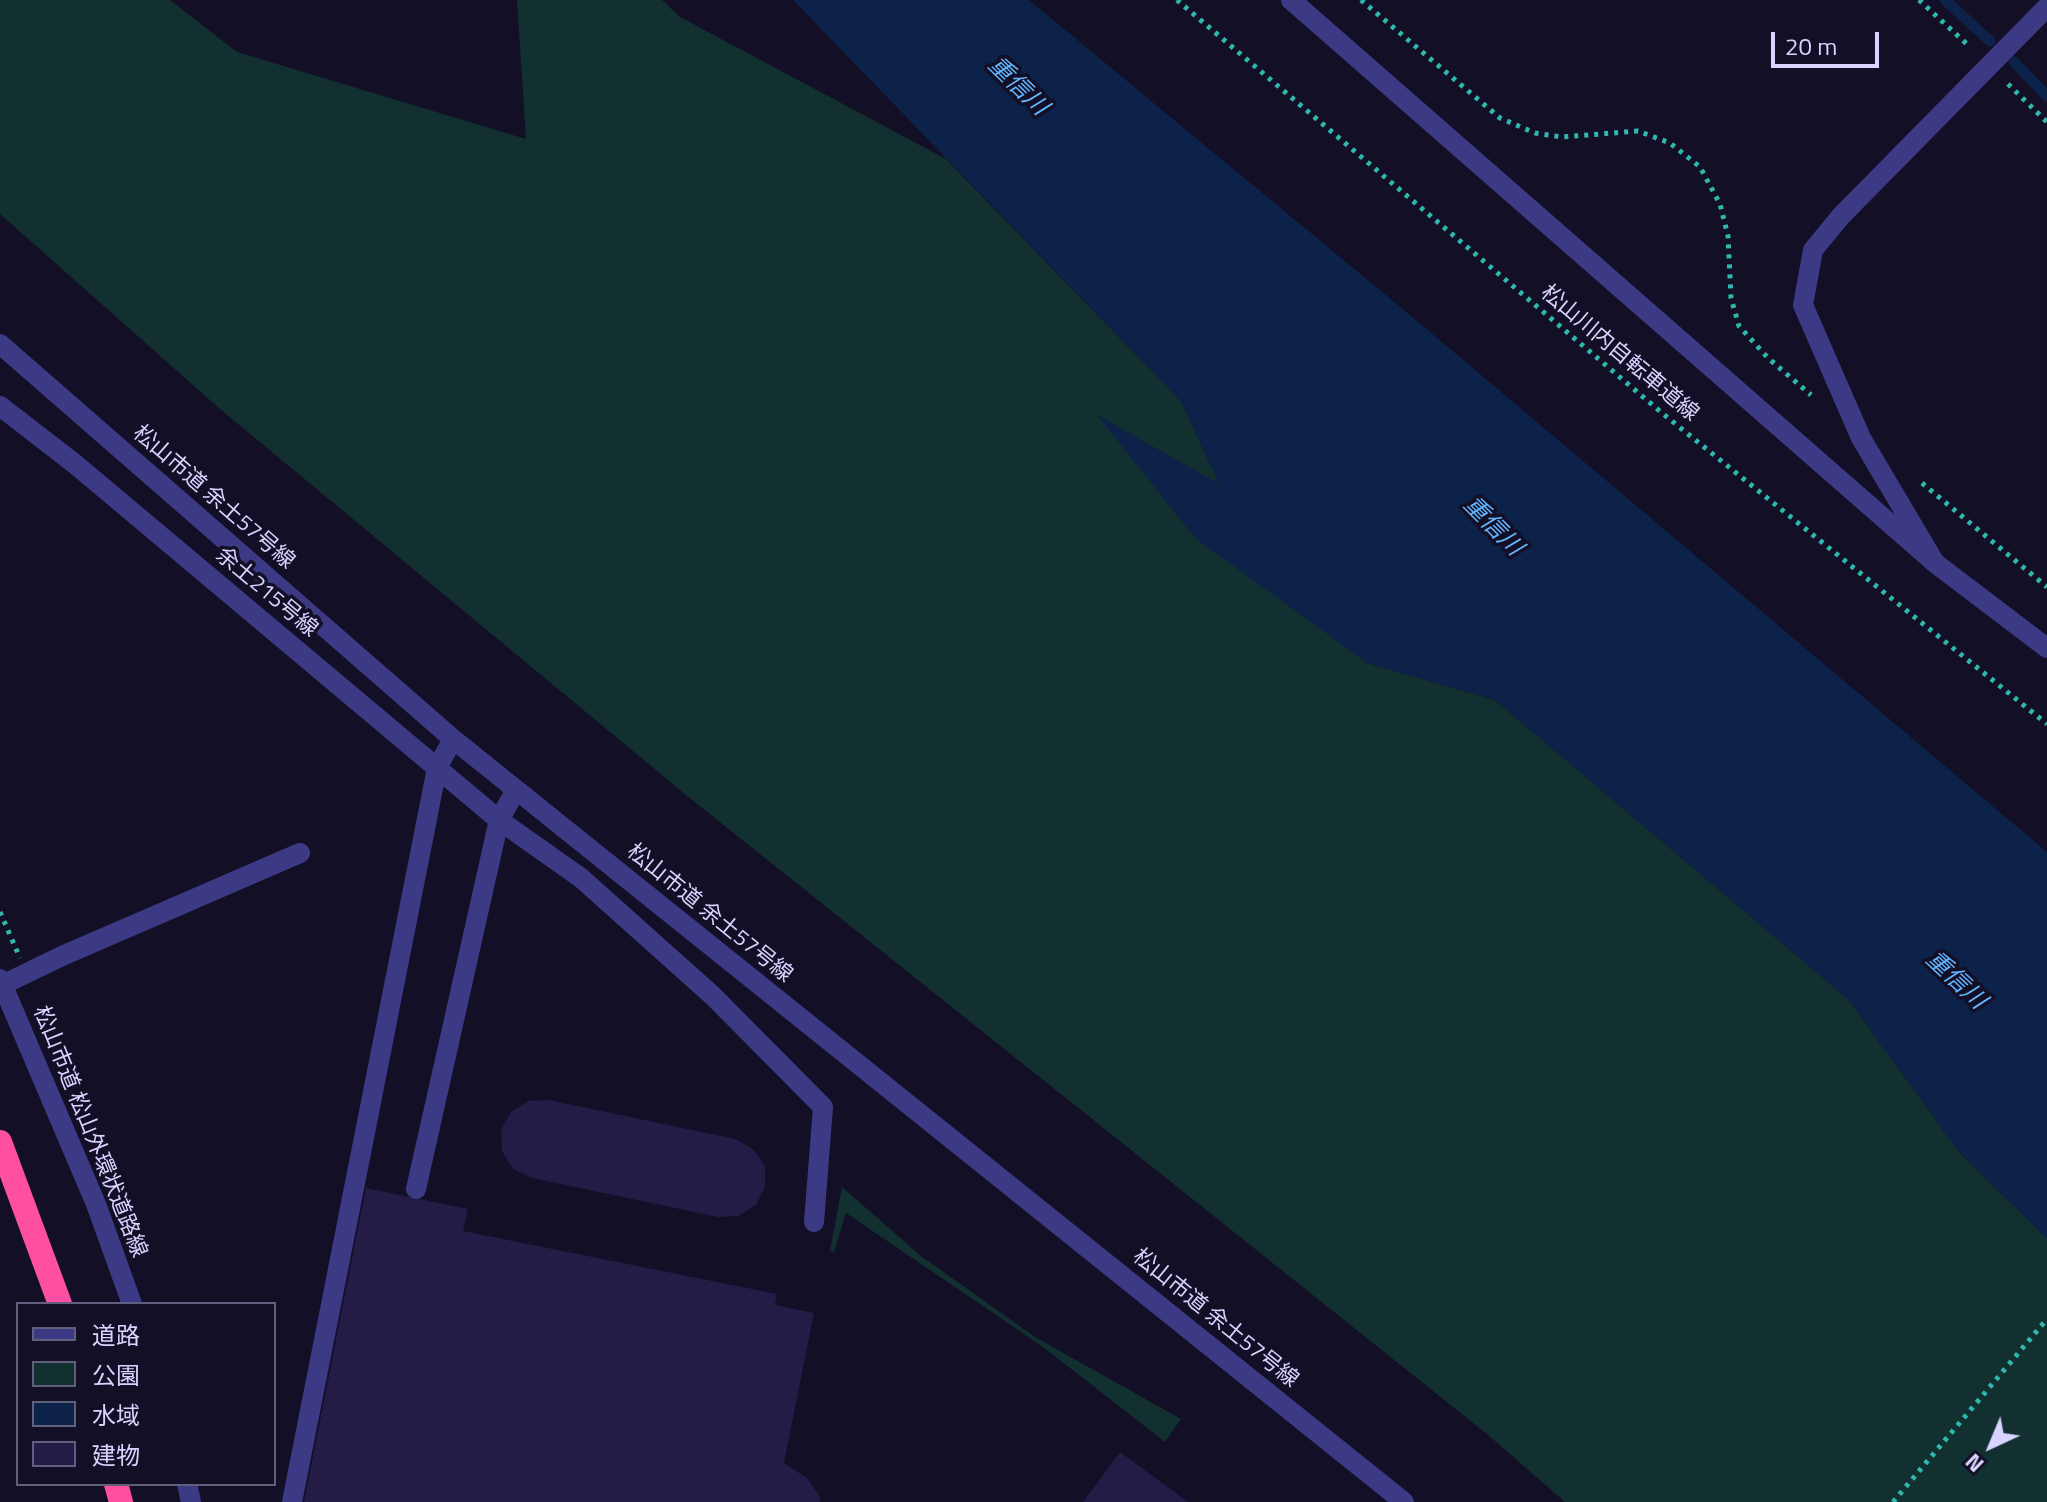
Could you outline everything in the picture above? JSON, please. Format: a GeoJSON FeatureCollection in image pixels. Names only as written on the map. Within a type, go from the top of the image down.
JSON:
{"type":"FeatureCollection","features":[{"type":"Feature","properties":{"kind":"highway"},"geometry":{"type":"LineString","coordinates":[[0,1142],[59,1302]]}},
{"type":"Feature","properties":{"kind":"street"},"geometry":{"type":"LineString","coordinates":[[1291,0],[1935,563],[2047,648]]}},
{"type":"Feature","properties":{"kind":"street"},"geometry":{"type":"LineString","coordinates":[[1935,563],[1861,438],[1803,305],[1813,250],[1841,216],[2047,7]]}},
{"type":"Feature","properties":{"kind":"street","name":"松山市道 余土57号線"},"geometry":{"type":"LineString","coordinates":[[0,344],[453,739],[1404,1502]]}},
{"type":"Feature","properties":{"kind":"street","name":"余土215号線"},"geometry":{"type":"LineString","coordinates":[[0,406],[75,464],[499,820],[581,878],[713,996],[823,1107],[814,1222]]}},
{"type":"Feature","properties":{"kind":"street"},"geometry":{"type":"LineString","coordinates":[[292,1502],[437,768],[453,739]]}},
{"type":"Feature","properties":{"kind":"street"},"geometry":{"type":"LineString","coordinates":[[416,1189],[499,820],[516,790]]}},
{"type":"Feature","properties":{"kind":"street"},"geometry":{"type":"LineString","coordinates":[[0,986],[300,853]]}},
{"type":"Feature","properties":{"kind":"street","name":"松山市道 松山外環状道路線"},"geometry":{"type":"LineString","coordinates":[[0,979],[96,1204],[131,1302]]}},
{"type":"Feature","properties":{"kind":"path","name":"松山川内自転車道線"},"geometry":{"type":"LineString","coordinates":[[1177,0],[1662,413],[2047,724]]}},
{"type":"Feature","properties":{"kind":"path"},"geometry":{"type":"LineString","coordinates":[[1361,0],[1500,118],[1535,133],[1562,137],[1638,131],[1670,143],[1700,167],[1720,204],[1728,236],[1731,298],[1739,326],[1768,358],[1814,398]]}},
{"type":"Feature","properties":{"kind":"path"},"geometry":{"type":"LineString","coordinates":[[1918,480],[2047,587]]}},
{"type":"Feature","properties":{"kind":"path"},"geometry":{"type":"LineString","coordinates":[[1893,1502],[2047,1319]]}},
{"type":"Feature","properties":{"kind":"green space"},"geometry":{"type":"Polygon","coordinates":[[[0,0],[170,0],[237,52],[526,139],[517,0],[662,0],[680,17],[946,159],[1181,401],[1220,485],[1100,417],[1367,663],[1495,700],[1848,999],[1960,1153],[2047,1238],[2047,1502],[1565,1502],[1487,1434],[686,795],[220,409],[0,214],[0,0]]]}},
{"type":"Feature","properties":{"kind":"green space"},"geometry":{"type":"Polygon","coordinates":[[[842,1187],[921,1256],[1035,1337],[1181,1419],[1165,1442],[1043,1347],[846,1213],[834,1252],[830,1251],[842,1187]]]}},
{"type":"Feature","properties":{"kind":"water","name":"重信川"},"geometry":{"type":"Polygon","coordinates":[[[793,0],[1029,0],[1404,310],[2047,852],[2047,1238],[1960,1153],[1848,999],[1495,700],[1367,663],[1195,538],[1097,415],[1219,484],[1181,401],[793,0]]]}},
{"type":"Feature","properties":{"kind":"building"},"geometry":{"type":"Polygon","coordinates":[[[549,1100],[735,1139],[753,1149],[765,1166],[765,1187],[756,1205],[738,1216],[718,1217],[532,1178],[513,1169],[502,1151],[501,1130],[511,1112],[528,1101],[549,1100]]]}},
{"type":"Feature","properties":{"kind":"building"},"geometry":{"type":"Polygon","coordinates":[[[366,1188],[468,1209],[463,1231],[777,1294],[775,1305],[814,1313],[784,1463],[807,1478],[820,1502],[304,1502],[366,1188]]]}},
{"type":"Feature","properties":{"kind":"building"},"geometry":{"type":"Polygon","coordinates":[[[1120,1452],[1188,1502],[1083,1502],[1120,1452]]]}},
{"type":"Feature","properties":{"kind":"waterway"},"geometry":{"type":"LineString","coordinates":[[1945,0],[1990,41]]}},
{"type":"Feature","properties":{"kind":"waterway"},"geometry":{"type":"LineString","coordinates":[[2014,62],[2047,96]]}}]}
